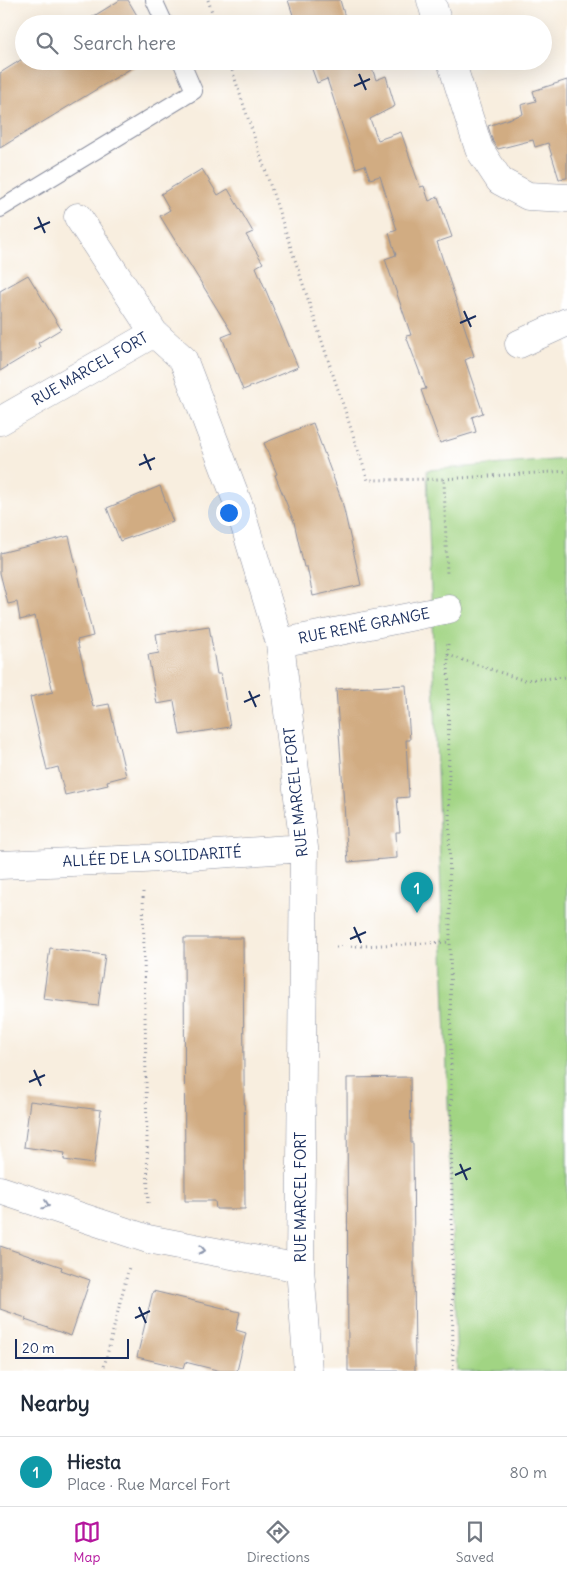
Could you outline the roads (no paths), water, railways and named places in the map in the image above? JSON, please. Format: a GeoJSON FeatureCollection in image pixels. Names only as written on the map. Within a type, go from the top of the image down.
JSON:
{"type":"FeatureCollection","features":[{"type":"Feature","properties":{"kind":"street"},"geometry":{"type":"LineString","coordinates":[[431,0],[435,15]]}},
{"type":"Feature","properties":{"kind":"street"},"geometry":{"type":"LineString","coordinates":[[454,70],[479,149],[500,181],[528,196],[567,198]]}},
{"type":"Feature","properties":{"kind":"street","name":"RUE MARCEL FORT"},"geometry":{"type":"LineString","coordinates":[[78,217],[154,333],[183,360],[239,506],[280,643],[304,848],[300,1268],[308,1371]]}},
{"type":"Feature","properties":{"kind":"street"},"geometry":{"type":"LineString","coordinates":[[519,344],[567,322]]}},
{"type":"Feature","properties":{"kind":"street","name":"RUE MARCEL FORT"},"geometry":{"type":"LineString","coordinates":[[0,421],[154,333]]}},
{"type":"Feature","properties":{"kind":"street","name":"RUE RENÉ GRANGE"},"geometry":{"type":"LineString","coordinates":[[280,643],[449,609]]}},
{"type":"Feature","properties":{"kind":"street","name":"ALLÉE DE LA SOLIDARITÉ"},"geometry":{"type":"LineString","coordinates":[[0,865],[143,859],[304,848]]}},
{"type":"Feature","properties":{"kind":"street"},"geometry":{"type":"LineString","coordinates":[[0,1190],[148,1239],[300,1268]]}},
{"type":"Feature","properties":{"kind":"lane"},"geometry":{"type":"LineString","coordinates":[[154,0],[161,15]]}},
{"type":"Feature","properties":{"kind":"lane"},"geometry":{"type":"LineString","coordinates":[[0,209],[194,91],[185,70]]}},
{"type":"Feature","properties":{"kind":"place","name":"Hiesta"},"geometry":{"type":"Point","coordinates":[417,913]}}]}
